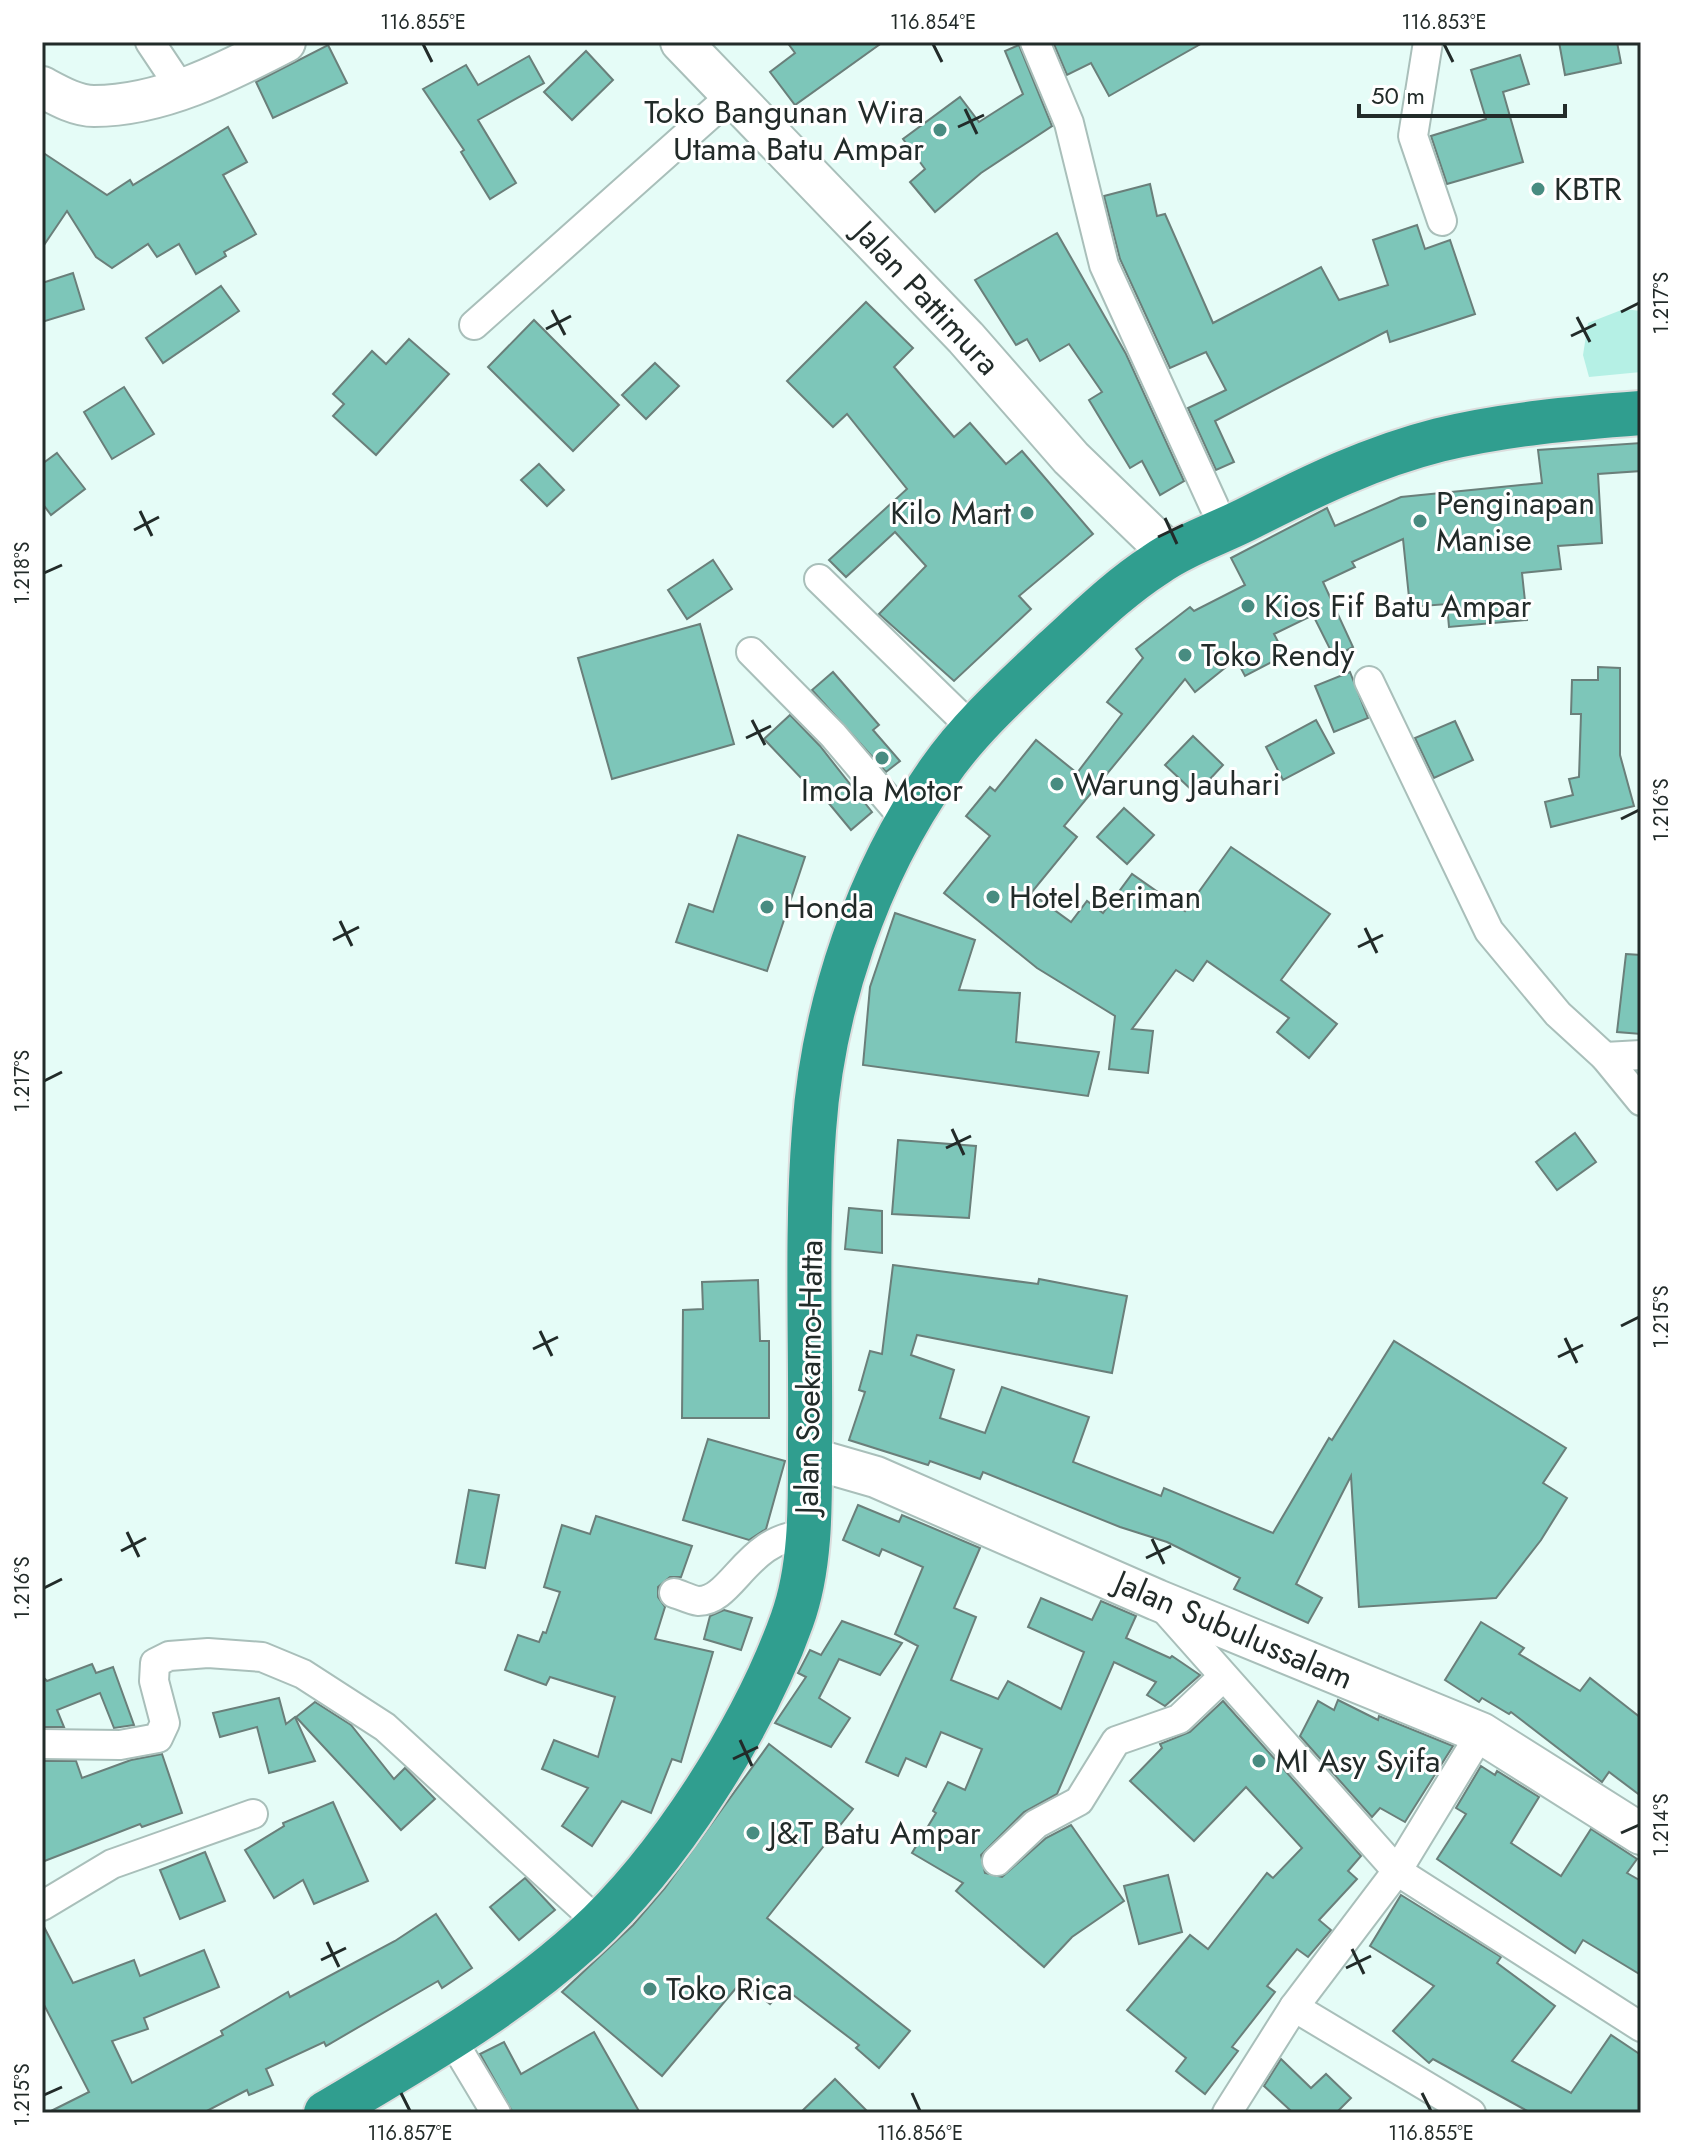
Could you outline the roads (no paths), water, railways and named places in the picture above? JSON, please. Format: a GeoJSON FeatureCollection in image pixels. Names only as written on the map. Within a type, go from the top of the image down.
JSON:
{"type":"FeatureCollection","features":[{"type":"Feature","properties":{"kind":"highway","name":"Jalan Soekarno-Hatta"},"geometry":{"type":"LineString","coordinates":[[1166,555],[1323,480],[1392,454],[1641,390]]}},
{"type":"Feature","properties":{"kind":"highway","name":"Jalan Soekarno-Hatta"},"geometry":{"type":"LineString","coordinates":[[326,2113],[451,2038],[535,1979],[599,1923],[640,1878],[736,1742],[795,1612],[808,1535],[814,1127],[825,1054],[860,922],[908,823],[940,769],[974,730],[1089,618],[1166,555],[1214,506],[1384,432],[1517,398],[1641,413]]}},
{"type":"Feature","properties":{"kind":"street"},"geometry":{"type":"LineString","coordinates":[[150,42],[182,90]]}},
{"type":"Feature","properties":{"kind":"street"},"geometry":{"type":"LineString","coordinates":[[42,87],[91,106],[182,90],[285,42]]}},
{"type":"Feature","properties":{"kind":"street","name":"Jalan Pattimura"},"geometry":{"type":"LineString","coordinates":[[681,42],[966,338],[1071,458],[1166,555]]}},
{"type":"Feature","properties":{"kind":"street"},"geometry":{"type":"LineString","coordinates":[[1035,42],[1069,123],[1104,265],[1214,506]]}},
{"type":"Feature","properties":{"kind":"street"},"geometry":{"type":"LineString","coordinates":[[1428,42],[1413,136],[1442,221]]}},
{"type":"Feature","properties":{"kind":"street"},"geometry":{"type":"LineString","coordinates":[[474,325],[732,95]]}},
{"type":"Feature","properties":{"kind":"street"},"geometry":{"type":"LineString","coordinates":[[819,579],[974,730]]}},
{"type":"Feature","properties":{"kind":"street"},"geometry":{"type":"LineString","coordinates":[[751,652],[833,735],[908,823]]}},
{"type":"Feature","properties":{"kind":"street"},"geometry":{"type":"LineString","coordinates":[[1369,681],[1489,931],[1558,1014],[1605,1057],[1641,1101]]}},
{"type":"Feature","properties":{"kind":"street"},"geometry":{"type":"LineString","coordinates":[[1605,1057],[1641,1055]]}},
{"type":"Feature","properties":{"kind":"street","name":"Jalan Subulussalam"},"geometry":{"type":"LineString","coordinates":[[810,1458],[876,1477],[1157,1600],[1481,1733],[1641,1834]]}},
{"type":"Feature","properties":{"kind":"street"},"geometry":{"type":"LineString","coordinates":[[674,1593],[700,1601],[713,1596],[773,1541],[786,1535],[808,1535]]}},
{"type":"Feature","properties":{"kind":"street"},"geometry":{"type":"LineString","coordinates":[[1157,1600],[1397,1871],[1641,2027]]}},
{"type":"Feature","properties":{"kind":"street"},"geometry":{"type":"LineString","coordinates":[[42,1744],[120,1745],[158,1738],[165,1723],[154,1681],[155,1663],[169,1656],[208,1653],[262,1657],[303,1674],[385,1727],[599,1923]]}},
{"type":"Feature","properties":{"kind":"street"},"geometry":{"type":"LineString","coordinates":[[997,1861],[1036,1824],[1079,1801],[1116,1741],[1179,1719],[1223,1677]]}},
{"type":"Feature","properties":{"kind":"street"},"geometry":{"type":"LineString","coordinates":[[1227,2113],[1294,2007],[1397,1871],[1481,1733]]}},
{"type":"Feature","properties":{"kind":"street"},"geometry":{"type":"LineString","coordinates":[[42,1906],[112,1864],[253,1814]]}},
{"type":"Feature","properties":{"kind":"street"},"geometry":{"type":"LineString","coordinates":[[1294,2007],[1471,2113]]}},
{"type":"Feature","properties":{"kind":"street"},"geometry":{"type":"LineString","coordinates":[[451,2038],[496,2113]]}},
{"type":"Feature","properties":{"kind":"place","name":"Toko Bangunan Wira Utama Batu Ampar"},"geometry":{"type":"Point","coordinates":[940,130]}},
{"type":"Feature","properties":{"kind":"place","name":"KBTR"},"geometry":{"type":"Point","coordinates":[1538,189]}},
{"type":"Feature","properties":{"kind":"place","name":"Kilo Mart"},"geometry":{"type":"Point","coordinates":[1027,513]}},
{"type":"Feature","properties":{"kind":"place","name":"Penginapan Manise"},"geometry":{"type":"Point","coordinates":[1420,521]}},
{"type":"Feature","properties":{"kind":"place","name":"Kios Fif Batu Ampar"},"geometry":{"type":"Point","coordinates":[1248,606]}},
{"type":"Feature","properties":{"kind":"place","name":"Toko Rendy"},"geometry":{"type":"Point","coordinates":[1185,655]}},
{"type":"Feature","properties":{"kind":"place","name":"Imola Motor"},"geometry":{"type":"Point","coordinates":[882,758]}},
{"type":"Feature","properties":{"kind":"place","name":"Warung Jauhari"},"geometry":{"type":"Point","coordinates":[1057,784]}},
{"type":"Feature","properties":{"kind":"place","name":"Hotel Beriman"},"geometry":{"type":"Point","coordinates":[993,897]}},
{"type":"Feature","properties":{"kind":"place","name":"Honda"},"geometry":{"type":"Point","coordinates":[767,907]}},
{"type":"Feature","properties":{"kind":"place","name":"MI Asy Syifa"},"geometry":{"type":"Point","coordinates":[1259,1761]}},
{"type":"Feature","properties":{"kind":"place","name":"J&T Batu Ampar"},"geometry":{"type":"Point","coordinates":[753,1833]}},
{"type":"Feature","properties":{"kind":"place","name":"Toko Rica"},"geometry":{"type":"Point","coordinates":[650,1989]}}]}
